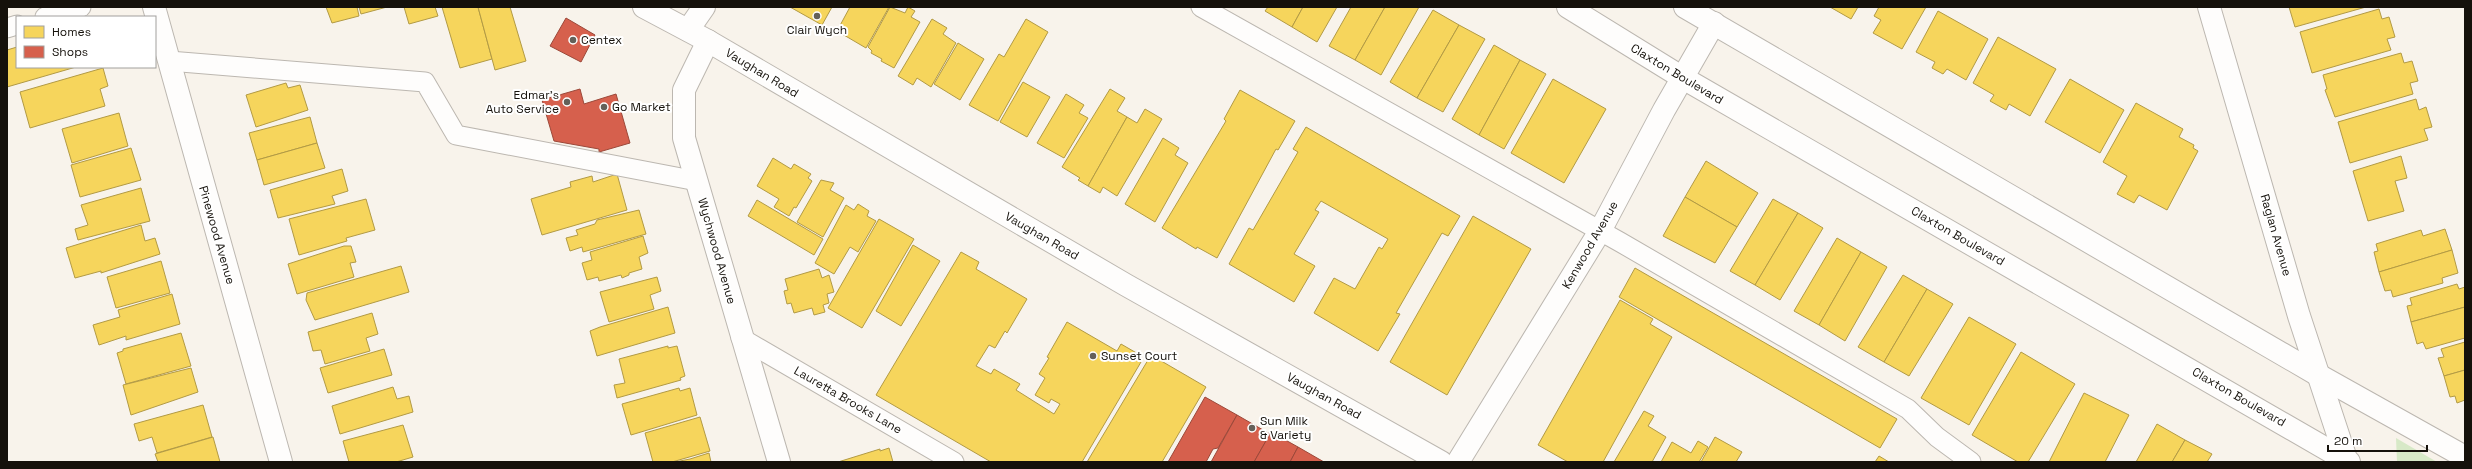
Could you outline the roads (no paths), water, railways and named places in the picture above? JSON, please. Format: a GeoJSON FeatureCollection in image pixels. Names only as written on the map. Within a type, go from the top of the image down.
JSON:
{"type":"FeatureCollection","features":[{"type":"Feature","properties":{"kind":"street","name":"Pinewood Avenue"},"geometry":{"type":"LineString","coordinates":[[154,7],[281,462]]}},
{"type":"Feature","properties":{"kind":"street","name":"Vaughan Road"},"geometry":{"type":"LineString","coordinates":[[644,7],[708,41],[1119,281],[1441,462]]}},
{"type":"Feature","properties":{"kind":"street"},"geometry":{"type":"LineString","coordinates":[[688,30],[704,7]]}},
{"type":"Feature","properties":{"kind":"street","name":"Claxton Boulevard"},"geometry":{"type":"LineString","coordinates":[[1568,7],[1683,78],[2348,462]]}},
{"type":"Feature","properties":{"kind":"street"},"geometry":{"type":"LineString","coordinates":[[1685,7],[2320,376],[2465,457]]}},
{"type":"Feature","properties":{"kind":"street","name":"Raglan Avenue"},"geometry":{"type":"LineString","coordinates":[[2209,7],[2299,316],[2348,462]]}},
{"type":"Feature","properties":{"kind":"street","name":"Kenwood Avenue"},"geometry":{"type":"LineString","coordinates":[[1458,462],[1600,231],[1664,110],[1714,23]]}},
{"type":"Feature","properties":{"kind":"street","name":"Wychwood Avenue"},"geometry":{"type":"LineString","coordinates":[[708,41],[684,90],[684,138],[741,338],[779,462]]}},
{"type":"Feature","properties":{"kind":"lane"},"geometry":{"type":"LineString","coordinates":[[49,16],[81,7]]}},
{"type":"Feature","properties":{"kind":"lane"},"geometry":{"type":"LineString","coordinates":[[1201,7],[1600,231],[1908,409],[1937,437],[1971,462]]}},
{"type":"Feature","properties":{"kind":"lane"},"geometry":{"type":"LineString","coordinates":[[169,61],[425,82],[456,135],[697,181]]}},
{"type":"Feature","properties":{"kind":"lane","name":"Lauretta Brooks Lane"},"geometry":{"type":"LineString","coordinates":[[741,338],[954,462]]}},
{"type":"Feature","properties":{"kind":"place","name":"Clair Wych"},"geometry":{"type":"Point","coordinates":[817,16]}},
{"type":"Feature","properties":{"kind":"place","name":"Centex"},"geometry":{"type":"Point","coordinates":[573,40]}},
{"type":"Feature","properties":{"kind":"place","name":"Edmar's Auto Service"},"geometry":{"type":"Point","coordinates":[567,102]}},
{"type":"Feature","properties":{"kind":"place","name":"Go Market"},"geometry":{"type":"Point","coordinates":[604,107]}},
{"type":"Feature","properties":{"kind":"place","name":"Sunset Court"},"geometry":{"type":"Point","coordinates":[1093,356]}},
{"type":"Feature","properties":{"kind":"place","name":"Sun Milk & Variety"},"geometry":{"type":"Point","coordinates":[1252,428]}}]}
